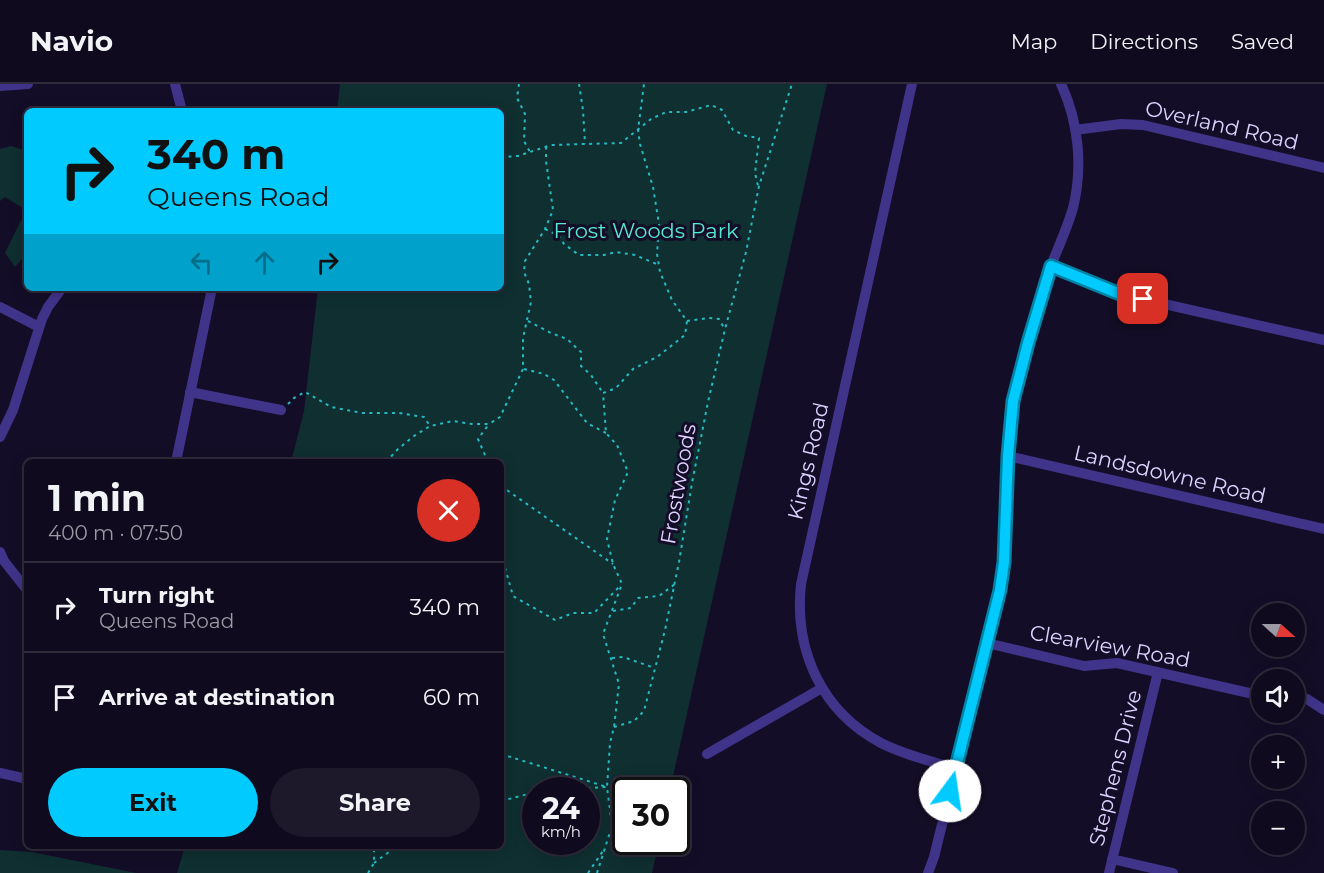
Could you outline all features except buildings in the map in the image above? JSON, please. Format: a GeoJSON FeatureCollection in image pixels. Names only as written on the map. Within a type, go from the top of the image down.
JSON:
{"type":"FeatureCollection","features":[{"type":"Feature","properties":{"kind":"street"},"geometry":{"type":"LineString","coordinates":[[0,86],[28,84]]}},
{"type":"Feature","properties":{"kind":"street"},"geometry":{"type":"LineString","coordinates":[[175,84],[181,108]]}},
{"type":"Feature","properties":{"kind":"street","name":"Kings Road"},"geometry":{"type":"LineString","coordinates":[[912,84],[801,584],[799,616],[810,663],[822,688],[844,716],[883,744],[956,769]]}},
{"type":"Feature","properties":{"kind":"street"},"geometry":{"type":"LineString","coordinates":[[928,873],[934,857],[1000,590],[1004,562],[1008,456],[1013,401],[1051,266],[1073,207],[1077,188],[1078,148],[1070,110],[1060,84]]}},
{"type":"Feature","properties":{"kind":"street","name":"Overland Road"},"geometry":{"type":"LineString","coordinates":[[1075,130],[1121,124],[1143,125],[1324,168]]}},
{"type":"Feature","properties":{"kind":"street"},"geometry":{"type":"LineString","coordinates":[[1051,266],[1120,294],[1324,340]]}},
{"type":"Feature","properties":{"kind":"street"},"geometry":{"type":"LineString","coordinates":[[0,437],[13,410],[39,327],[60,291]]}},
{"type":"Feature","properties":{"kind":"street"},"geometry":{"type":"LineString","coordinates":[[177,459],[211,291]]}},
{"type":"Feature","properties":{"kind":"street"},"geometry":{"type":"LineString","coordinates":[[0,307],[39,327]]}},
{"type":"Feature","properties":{"kind":"street"},"geometry":{"type":"LineString","coordinates":[[190,392],[281,410]]}},
{"type":"Feature","properties":{"kind":"street","name":"Landsdowne Road"},"geometry":{"type":"LineString","coordinates":[[1008,456],[1324,529]]}},
{"type":"Feature","properties":{"kind":"street"},"geometry":{"type":"LineString","coordinates":[[0,552],[4,561],[24,586]]}},
{"type":"Feature","properties":{"kind":"street","name":"Clearview Road"},"geometry":{"type":"LineString","coordinates":[[987,644],[1084,666],[1117,663],[1251,693]]}},
{"type":"Feature","properties":{"kind":"street","name":"Stephens Drive"},"geometry":{"type":"LineString","coordinates":[[1109,873],[1158,672]]}},
{"type":"Feature","properties":{"kind":"street"},"geometry":{"type":"LineString","coordinates":[[707,754],[822,688]]}},
{"type":"Feature","properties":{"kind":"street"},"geometry":{"type":"LineString","coordinates":[[1305,699],[1324,710]]}},
{"type":"Feature","properties":{"kind":"street"},"geometry":{"type":"LineString","coordinates":[[0,773],[24,778]]}},
{"type":"Feature","properties":{"kind":"street"},"geometry":{"type":"LineString","coordinates":[[1112,859],[1173,873]]}},
{"type":"Feature","properties":{"kind":"path"},"geometry":{"type":"LineString","coordinates":[[519,84],[517,98],[525,114],[524,141],[530,152]]}},
{"type":"Feature","properties":{"kind":"path"},"geometry":{"type":"LineString","coordinates":[[579,84],[585,144]]}},
{"type":"Feature","properties":{"kind":"path"},"geometry":{"type":"LineString","coordinates":[[603,393],[616,388],[633,369],[657,357],[685,335],[687,321],[672,300],[660,272],[657,254],[659,224],[653,187],[638,130],[644,84]]}},
{"type":"Feature","properties":{"kind":"path","name":"Frostwoods"},"geometry":{"type":"LineString","coordinates":[[614,727],[634,721],[644,711],[675,584],[694,471],[725,329],[746,252],[759,186],[792,84]]}},
{"type":"Feature","properties":{"kind":"path"},"geometry":{"type":"LineString","coordinates":[[504,157],[518,156],[551,145],[621,143],[651,119],[666,112],[686,112],[711,105],[722,110],[733,130],[746,136],[759,138],[755,173],[759,186]]}},
{"type":"Feature","properties":{"kind":"path"},"geometry":{"type":"LineString","coordinates":[[487,459],[478,439],[489,424],[500,417],[523,369],[523,338],[531,302],[529,284],[524,273],[525,261],[545,229],[553,210],[546,147]]}},
{"type":"Feature","properties":{"kind":"path"},"geometry":{"type":"LineString","coordinates":[[545,229],[559,236],[564,244],[579,255],[604,255],[616,252],[635,255],[659,265]]}},
{"type":"Feature","properties":{"kind":"path"},"geometry":{"type":"LineString","coordinates":[[687,321],[719,319],[725,329]]}},
{"type":"Feature","properties":{"kind":"path"},"geometry":{"type":"LineString","coordinates":[[527,320],[567,339],[581,352],[580,366],[591,375],[603,393],[606,434]]}},
{"type":"Feature","properties":{"kind":"path"},"geometry":{"type":"LineString","coordinates":[[523,369],[544,374],[554,380],[587,423],[606,434],[617,445],[627,472],[615,500],[607,539],[613,564],[622,584],[603,634],[620,684],[610,743],[607,787],[612,826],[597,873]]}},
{"type":"Feature","properties":{"kind":"path"},"geometry":{"type":"LineString","coordinates":[[281,410],[305,392],[331,407],[362,413],[399,412],[424,417],[430,426]]}},
{"type":"Feature","properties":{"kind":"path"},"geometry":{"type":"LineString","coordinates":[[389,459],[414,436],[430,426],[453,421],[489,424]]}},
{"type":"Feature","properties":{"kind":"path"},"geometry":{"type":"LineString","coordinates":[[504,488],[613,564]]}},
{"type":"Feature","properties":{"kind":"path"},"geometry":{"type":"LineString","coordinates":[[504,564],[513,596],[555,620],[573,613],[594,613],[622,584]]}},
{"type":"Feature","properties":{"kind":"path"},"geometry":{"type":"LineString","coordinates":[[612,612],[631,608],[638,598],[659,596],[675,584]]}},
{"type":"Feature","properties":{"kind":"path"},"geometry":{"type":"LineString","coordinates":[[611,658],[623,657],[655,668]]}},
{"type":"Feature","properties":{"kind":"path"},"geometry":{"type":"LineString","coordinates":[[504,755],[607,787]]}},
{"type":"Feature","properties":{"kind":"path"},"geometry":{"type":"LineString","coordinates":[[600,787],[607,787]]}},
{"type":"Feature","properties":{"kind":"path"},"geometry":{"type":"LineString","coordinates":[[504,800],[522,796]]}},
{"type":"Feature","properties":{"kind":"path"},"geometry":{"type":"LineString","coordinates":[[588,873],[607,845]]}},
{"type":"Feature","properties":{"kind":"path"},"geometry":{"type":"LineString","coordinates":[[374,849],[374,863]]}},
{"type":"Feature","properties":{"kind":"path"},"geometry":{"type":"LineString","coordinates":[[368,873],[374,863],[393,849]]}},
{"type":"Feature","properties":{"kind":"green space","name":"Frost Woods Park"},"geometry":{"type":"Polygon","coordinates":[[[340,84],[827,84],[673,777],[612,777],[612,855],[656,855],[652,873],[177,873],[184,849],[504,849],[504,459],[292,459],[304,411],[318,291],[504,291],[504,108],[337,108],[340,84]]]}},
{"type":"Feature","properties":{"kind":"green space"},"geometry":{"type":"Polygon","coordinates":[[[11,146],[24,150],[24,209],[5,197],[0,201],[0,149],[11,146]]]}},
{"type":"Feature","properties":{"kind":"green space"},"geometry":{"type":"Polygon","coordinates":[[[24,214],[24,256],[15,267],[5,253],[24,214]]]}},
{"type":"Feature","properties":{"kind":"green space"},"geometry":{"type":"Polygon","coordinates":[[[0,850],[32,852],[136,873],[0,873],[0,850]]]}},
{"type":"Feature","properties":{"kind":"route"},"geometry":{"type":"LineString","coordinates":[[950,791],[1000,590],[1004,562],[1008,456],[1013,401],[1051,266],[1120,294],[1143,299]]}}]}
